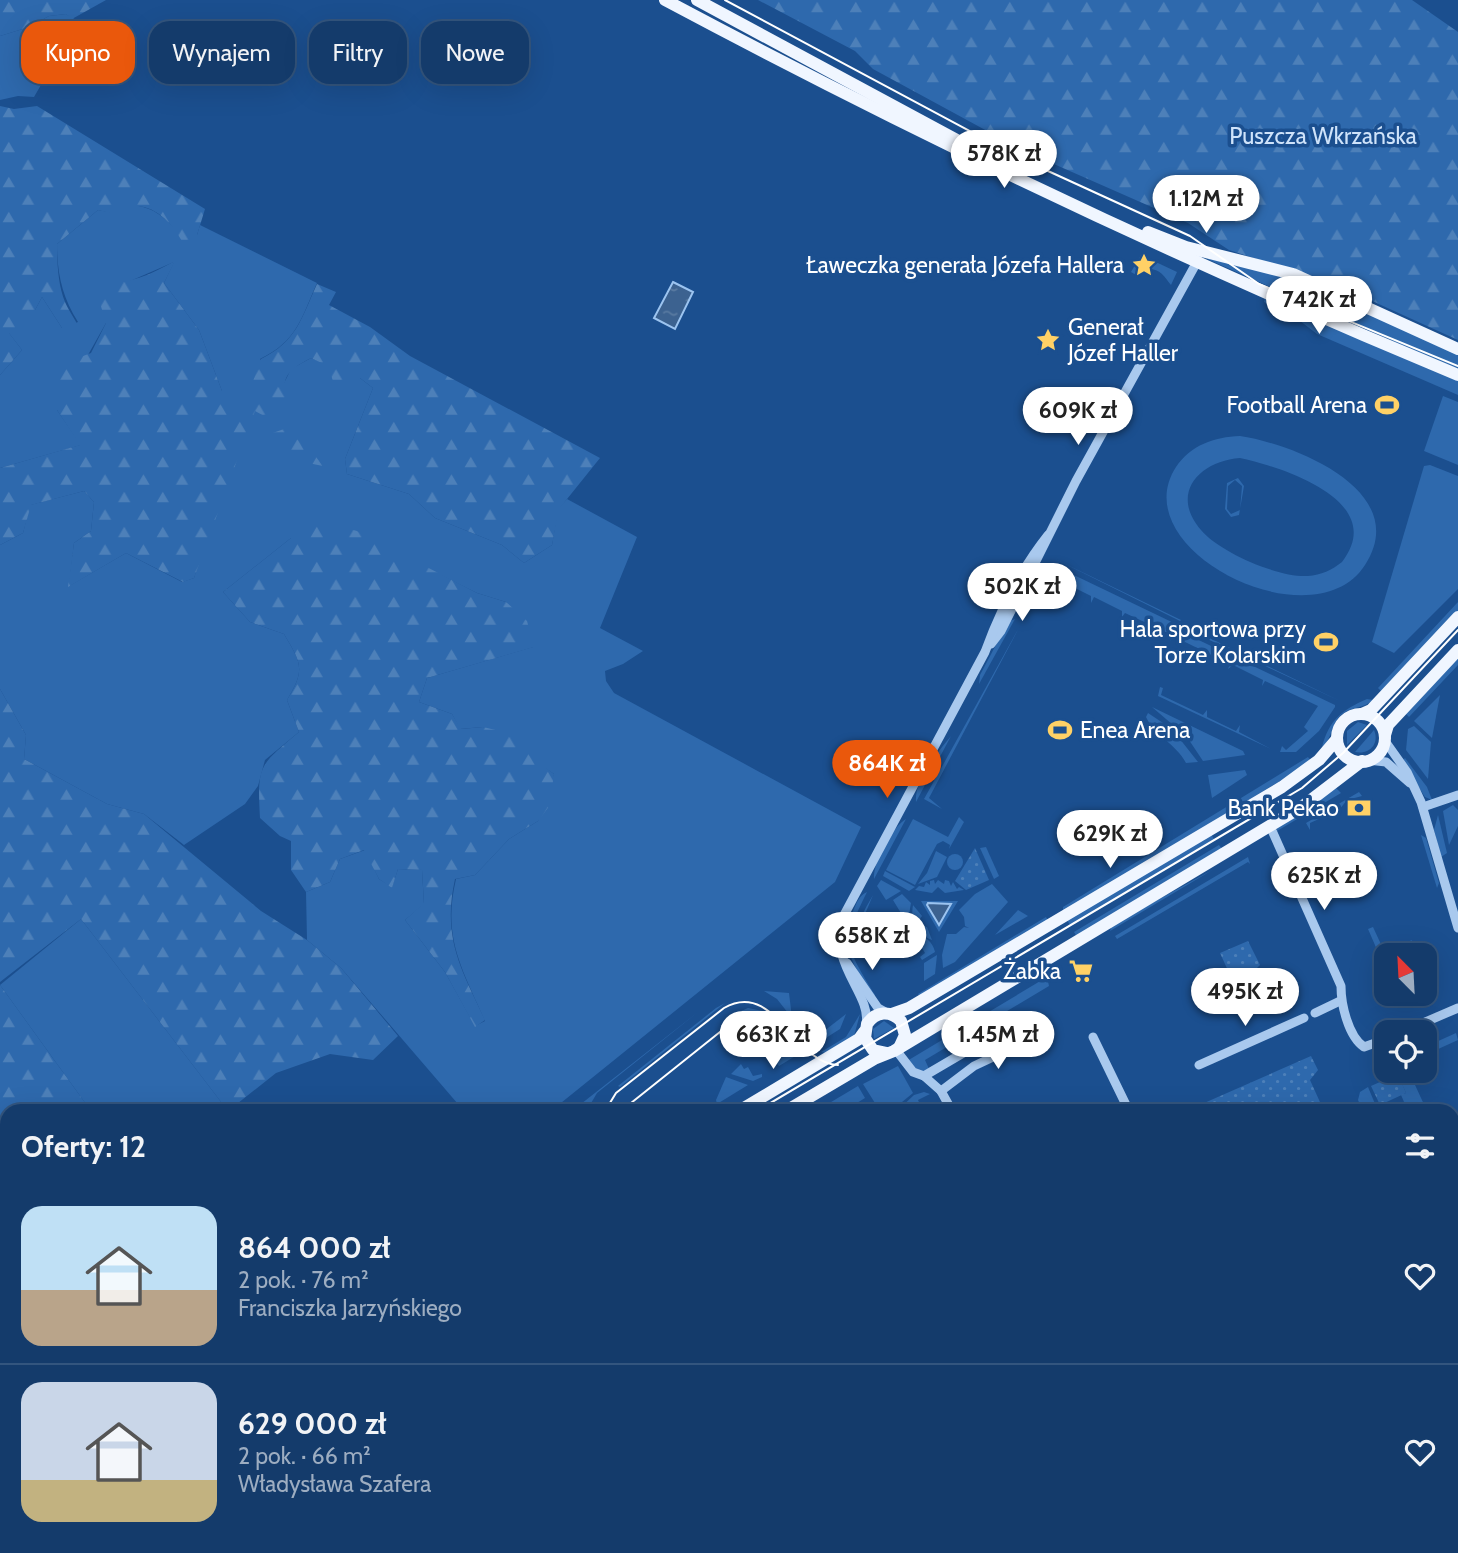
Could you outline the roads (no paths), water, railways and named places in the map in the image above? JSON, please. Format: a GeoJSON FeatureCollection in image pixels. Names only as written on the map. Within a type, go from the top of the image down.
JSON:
{"type":"FeatureCollection","features":[{"type":"Feature","properties":{"kind":"main road"},"geometry":{"type":"LineString","coordinates":[[665,0],[820,82],[874,102],[1182,246],[1278,269],[1458,349]]}},
{"type":"Feature","properties":{"kind":"main road"},"geometry":{"type":"LineString","coordinates":[[697,0],[826,69],[874,102],[1195,263],[1356,334],[1458,375]]}},
{"type":"Feature","properties":{"kind":"main road"},"geometry":{"type":"LineString","coordinates":[[751,1104],[859,1040],[873,1017],[901,1013],[1282,787],[1318,762],[1337,739],[1345,720],[1371,710],[1458,617]]}},
{"type":"Feature","properties":{"kind":"main road"},"geometry":{"type":"LineString","coordinates":[[798,1104],[894,1050],[1317,797],[1379,753],[1388,725],[1458,650]]}},
{"type":"Feature","properties":{"kind":"main road"},"geometry":{"type":"LineString","coordinates":[[1362,714],[1377,720],[1385,738]]}},
{"type":"Feature","properties":{"kind":"main road"},"geometry":{"type":"LineString","coordinates":[[1337,739],[1345,755],[1365,761]]}},
{"type":"Feature","properties":{"kind":"main road"},"geometry":{"type":"LineString","coordinates":[[865,1029],[872,1049],[894,1050],[904,1040],[905,1030],[900,1019],[889,1013]]}},
{"type":"Feature","properties":{"kind":"street"},"geometry":{"type":"LineString","coordinates":[[820,82],[826,69]]}},
{"type":"Feature","properties":{"kind":"street"},"geometry":{"type":"LineString","coordinates":[[1182,246],[1195,263]]}},
{"type":"Feature","properties":{"kind":"street"},"geometry":{"type":"LineString","coordinates":[[865,1029],[866,1012],[842,956],[838,937],[844,913],[985,652],[1001,631],[1048,535],[1195,263],[1204,257],[1220,255]]}},
{"type":"Feature","properties":{"kind":"street"},"geometry":{"type":"LineString","coordinates":[[1385,738],[1423,807],[1458,928]]}},
{"type":"Feature","properties":{"kind":"street"},"geometry":{"type":"LineString","coordinates":[[1365,761],[1381,760],[1389,764],[1416,790]]}},
{"type":"Feature","properties":{"kind":"street"},"geometry":{"type":"LineString","coordinates":[[1423,807],[1458,795]]}},
{"type":"Feature","properties":{"kind":"street"},"geometry":{"type":"LineString","coordinates":[[1270,826],[1341,986],[1340,1001],[1357,1041],[1364,1047],[1374,1043]]}},
{"type":"Feature","properties":{"kind":"street"},"geometry":{"type":"LineString","coordinates":[[842,956],[877,1008],[889,1013]]}},
{"type":"Feature","properties":{"kind":"street"},"geometry":{"type":"LineString","coordinates":[[1315,1013],[1340,1001]]}},
{"type":"Feature","properties":{"kind":"street"},"geometry":{"type":"LineString","coordinates":[[1431,1020],[1458,1009]]}},
{"type":"Feature","properties":{"kind":"street"},"geometry":{"type":"LineString","coordinates":[[1199,1065],[1304,1018]]}},
{"type":"Feature","properties":{"kind":"street"},"geometry":{"type":"LineString","coordinates":[[941,1091],[974,1066],[1042,1034]]}},
{"type":"Feature","properties":{"kind":"street"},"geometry":{"type":"LineString","coordinates":[[1093,1037],[1126,1104]]}},
{"type":"Feature","properties":{"kind":"street"},"geometry":{"type":"LineString","coordinates":[[924,1076],[987,1039]]}},
{"type":"Feature","properties":{"kind":"street"},"geometry":{"type":"LineString","coordinates":[[894,1050],[912,1072],[924,1076],[941,1091],[948,1104]]}},
{"type":"Feature","properties":{"kind":"water"},"geometry":{"type":"Polygon","coordinates":[[[673,282],[693,292],[675,329],[654,318],[673,282]]]}},
{"type":"Feature","properties":{"kind":"water"},"geometry":{"type":"Polygon","coordinates":[[[951,904],[939,925],[927,905],[951,904]]]}},
{"type":"Feature","properties":{"kind":"tram line"},"geometry":{"type":"LineString","coordinates":[[725,0],[1024,160],[1190,236],[1259,284],[1458,366]]}},
{"type":"Feature","properties":{"kind":"tram line"},"geometry":{"type":"LineString","coordinates":[[769,1104],[1302,788],[1343,753],[1458,630]]}},
{"type":"Feature","properties":{"kind":"tram line"},"geometry":{"type":"LineString","coordinates":[[609,1104],[616,1093],[724,1008],[742,1002],[757,1005],[771,1013],[809,1052],[823,1061],[838,1065]]}},
{"type":"Feature","properties":{"kind":"tram line"},"geometry":{"type":"LineString","coordinates":[[630,1104],[735,1020],[750,1016],[769,1019]]}},
{"type":"Feature","properties":{"kind":"place","name":"Ławeczka generała Józefa Hallera"},"geometry":{"type":"Point","coordinates":[1144,265]}},
{"type":"Feature","properties":{"kind":"place","name":"Generał Józef Haller"},"geometry":{"type":"Point","coordinates":[1048,340]}},
{"type":"Feature","properties":{"kind":"place","name":"Football Arena"},"geometry":{"type":"Point","coordinates":[1387,405]}},
{"type":"Feature","properties":{"kind":"place","name":"Hala sportowa przy Torze Kolarskim"},"geometry":{"type":"Point","coordinates":[1326,642]}},
{"type":"Feature","properties":{"kind":"place","name":"Enea Arena"},"geometry":{"type":"Point","coordinates":[1060,730]}},
{"type":"Feature","properties":{"kind":"place","name":"Bank Pekao"},"geometry":{"type":"Point","coordinates":[1359,808]}},
{"type":"Feature","properties":{"kind":"place","name":"Żabka"},"geometry":{"type":"Point","coordinates":[1081,971]}},
{"type":"Feature","properties":{"kind":"park label","name":"Puszcza Wkrzańska"},"geometry":{"type":"Point","coordinates":[1323,136]}}]}
